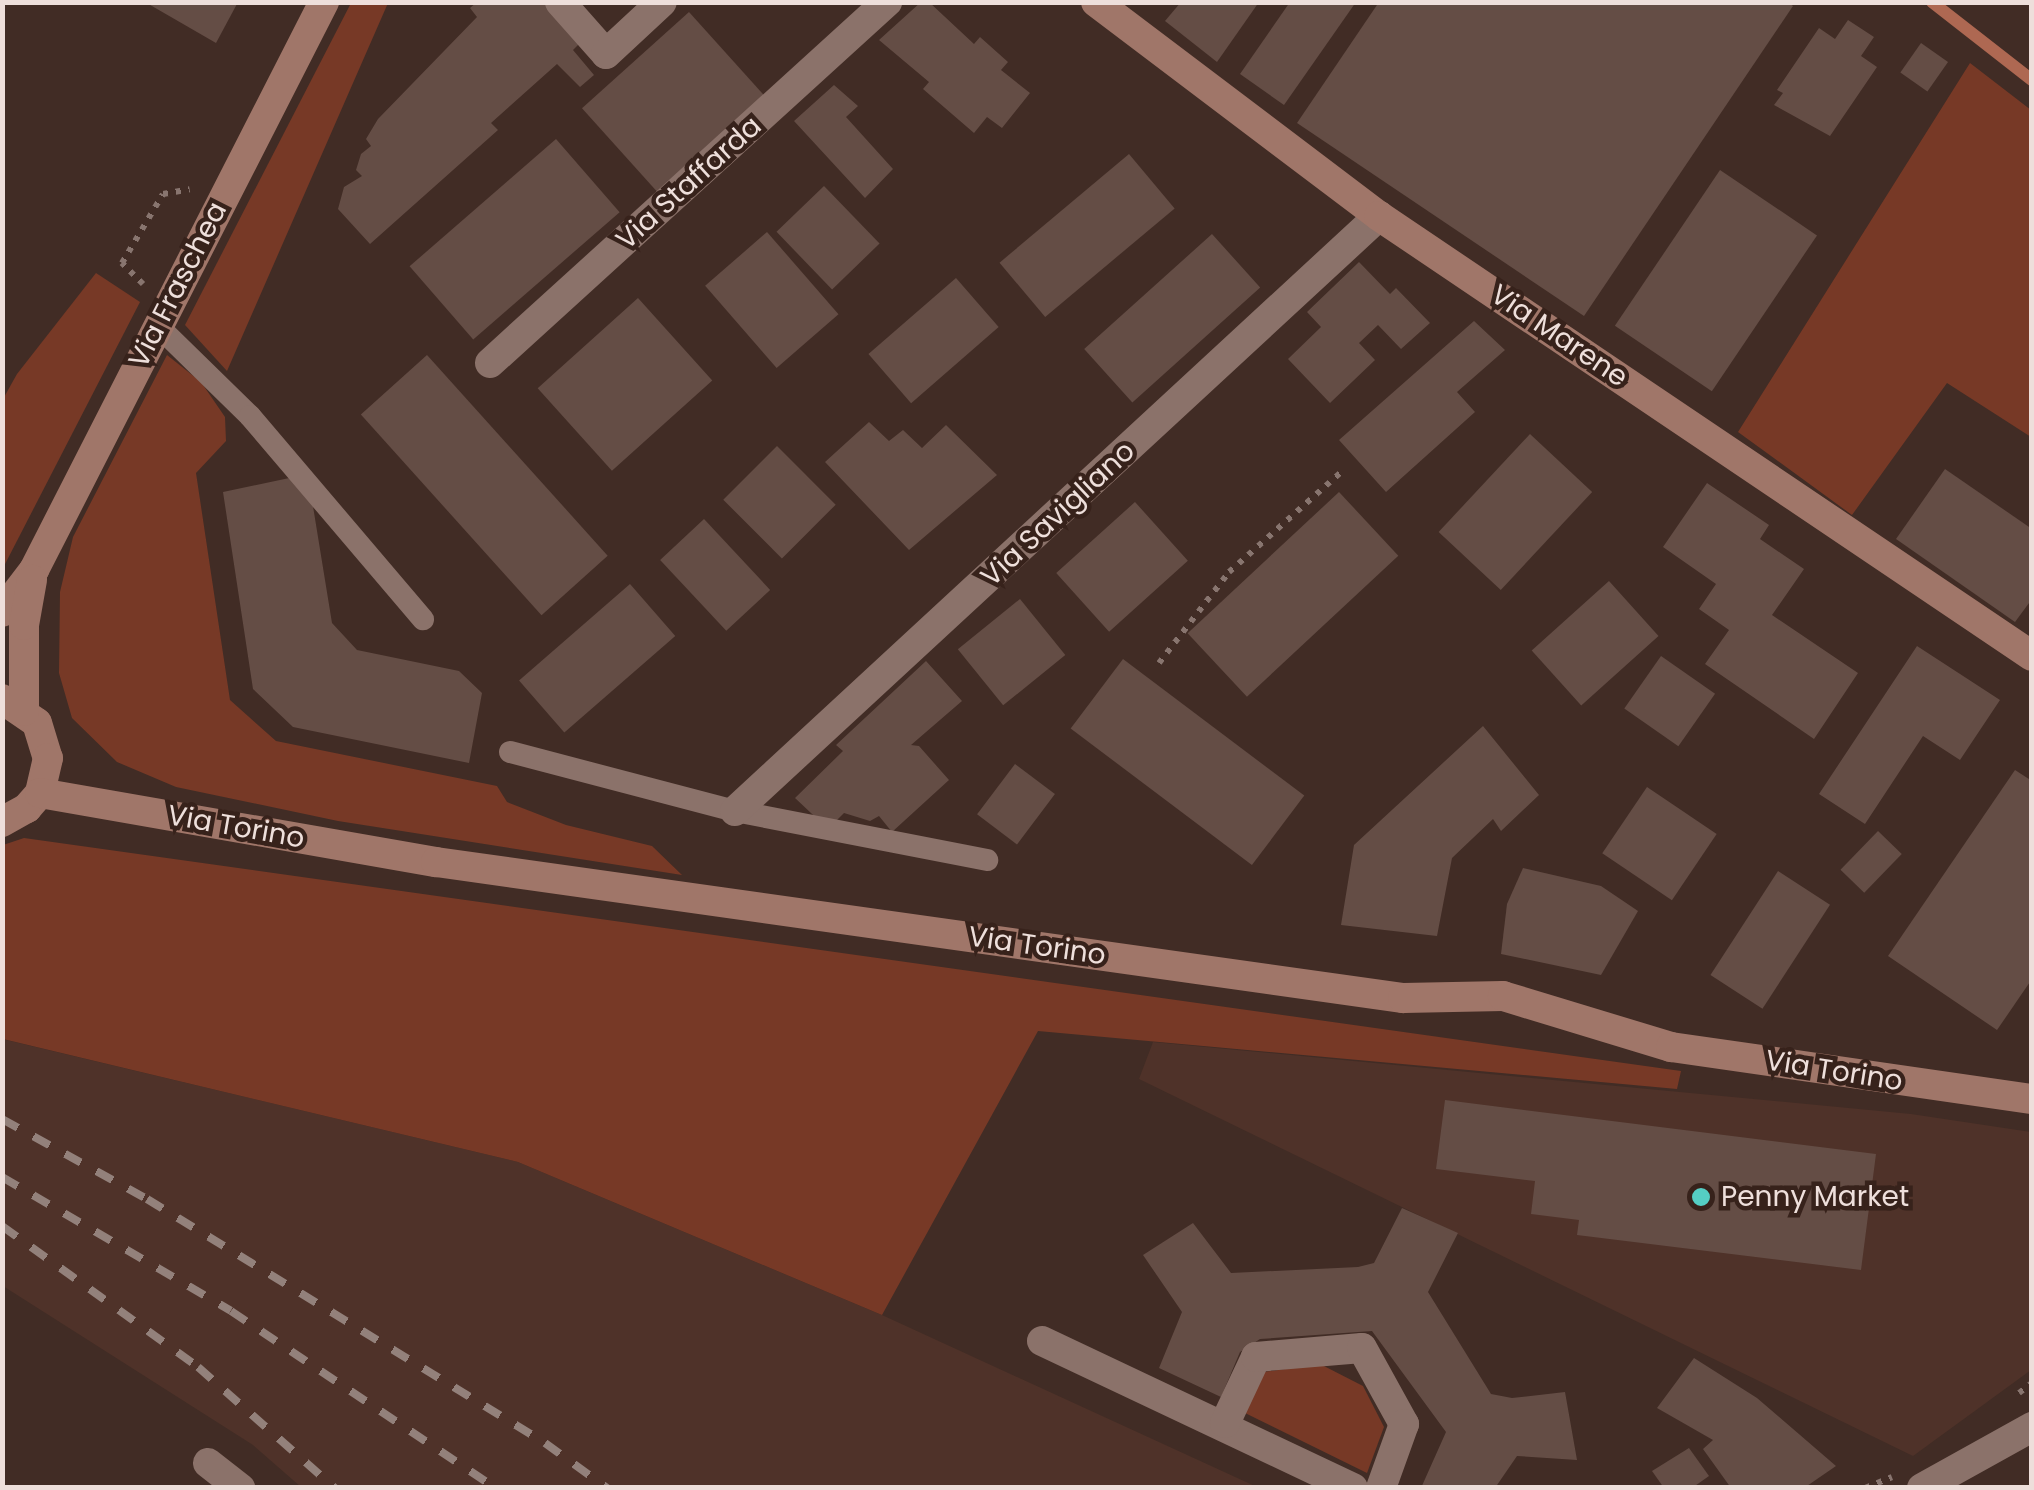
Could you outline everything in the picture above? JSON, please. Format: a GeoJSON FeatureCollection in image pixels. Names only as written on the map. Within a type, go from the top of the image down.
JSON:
{"type":"FeatureCollection","features":[{"type":"Feature","properties":{"kind":"street","name":"Via Fraschea"},"geometry":{"type":"LineString","coordinates":[[2,612],[34,570],[324,2]]}},
{"type":"Feature","properties":{"kind":"street"},"geometry":{"type":"LineString","coordinates":[[560,2],[606,54],[662,2]]}},
{"type":"Feature","properties":{"kind":"street","name":"Via Staffarda"},"geometry":{"type":"LineString","coordinates":[[490,363],[887,2]]}},
{"type":"Feature","properties":{"kind":"street","name":"Via Marene"},"geometry":{"type":"LineString","coordinates":[[1096,2],[1379,216],[2032,656]]}},
{"type":"Feature","properties":{"kind":"street","name":"Via Savigliano"},"geometry":{"type":"LineString","coordinates":[[735,811],[1379,216]]}},
{"type":"Feature","properties":{"kind":"street","name":"Via Fraschea"},"geometry":{"type":"LineString","coordinates":[[14,705],[34,570]]}},
{"type":"Feature","properties":{"kind":"street"},"geometry":{"type":"LineString","coordinates":[[2,822],[28,808],[46,776],[45,740],[14,705]]}},
{"type":"Feature","properties":{"kind":"street","name":"Via Torino"},"geometry":{"type":"LineString","coordinates":[[40,792],[436,862],[1404,998],[1503,996],[1670,1048],[2032,1099]]}},
{"type":"Feature","properties":{"kind":"street"},"geometry":{"type":"LineString","coordinates":[[1042,1341],[1354,1488]]}},
{"type":"Feature","properties":{"kind":"street"},"geometry":{"type":"LineString","coordinates":[[1224,1424],[1256,1357],[1362,1348],[1404,1424],[1381,1488]]}},
{"type":"Feature","properties":{"kind":"street"},"geometry":{"type":"LineString","coordinates":[[1922,1488],[2029,1435]]}},
{"type":"Feature","properties":{"kind":"street"},"geometry":{"type":"LineString","coordinates":[[208,1463],[240,1488]]}},
{"type":"Feature","properties":{"kind":"lane"},"geometry":{"type":"LineString","coordinates":[[162,316],[422,619]]}},
{"type":"Feature","properties":{"kind":"lane"},"geometry":{"type":"LineString","coordinates":[[510,752],[735,811],[987,860]]}},
{"type":"Feature","properties":{"kind":"path"},"geometry":{"type":"LineString","coordinates":[[162,316],[122,263],[163,194],[230,182]]}},
{"type":"Feature","properties":{"kind":"path"},"geometry":{"type":"LineString","coordinates":[[1160,662],[1230,572],[1340,473]]}},
{"type":"Feature","properties":{"kind":"shaded area"},"geometry":{"type":"Polygon","coordinates":[[[351,3],[388,3],[227,371],[185,325],[351,3]]]}},
{"type":"Feature","properties":{"kind":"shaded area"},"geometry":{"type":"Polygon","coordinates":[[[1970,63],[2031,110],[2031,437],[1947,383],[1852,515],[1738,432],[1970,63]]]}},
{"type":"Feature","properties":{"kind":"shaded area"},"geometry":{"type":"Polygon","coordinates":[[[96,273],[140,302],[3,568],[3,399],[17,374],[96,273]]]}},
{"type":"Feature","properties":{"kind":"shaded area"},"geometry":{"type":"Polygon","coordinates":[[[167,355],[201,382],[225,417],[226,441],[196,473],[230,700],[276,741],[497,786],[507,802],[566,825],[652,846],[682,875],[338,821],[176,787],[117,762],[72,718],[59,673],[60,592],[73,537],[167,355]]]}},
{"type":"Feature","properties":{"kind":"shaded area"},"geometry":{"type":"Polygon","coordinates":[[[24,838],[1681,1071],[1677,1089],[1038,1031],[882,1315],[518,1162],[3,1039],[3,845],[24,838]]]}},
{"type":"Feature","properties":{"kind":"shaded area"},"geometry":{"type":"Polygon","coordinates":[[[2,1039],[518,1162],[882,1315],[1257,1487],[301,1487],[253,1445],[3,1286],[2,1039]]]}},
{"type":"Feature","properties":{"kind":"shaded area"},"geometry":{"type":"Polygon","coordinates":[[[1153,1042],[1911,1114],[2031,1132],[2031,1370],[1913,1456],[1139,1079],[1153,1042]]]}},
{"type":"Feature","properties":{"kind":"shaded area"},"geometry":{"type":"Polygon","coordinates":[[[1320,1364],[1363,1386],[1384,1427],[1367,1473],[1243,1412],[1264,1372],[1320,1364]]]}},
{"type":"Feature","properties":{"kind":"building"},"geometry":{"type":"Polygon","coordinates":[[[145,2],[238,2],[216,43],[145,2]]]}},
{"type":"Feature","properties":{"kind":"building"},"geometry":{"type":"Polygon","coordinates":[[[477,2],[548,2],[581,42],[573,50],[594,75],[580,87],[557,64],[491,123],[498,130],[370,244],[338,209],[344,187],[362,176],[356,170],[361,154],[371,146],[366,139],[378,119],[477,17],[470,8],[477,2]]]}},
{"type":"Feature","properties":{"kind":"building"},"geometry":{"type":"Polygon","coordinates":[[[921,2],[929,2],[974,44],[980,37],[1008,62],[1001,70],[1030,93],[1002,128],[987,117],[974,133],[923,89],[929,82],[879,40],[921,2]]]}},
{"type":"Feature","properties":{"kind":"building"},"geometry":{"type":"Polygon","coordinates":[[[1181,2],[1259,2],[1217,62],[1165,21],[1181,2]]]}},
{"type":"Feature","properties":{"kind":"building"},"geometry":{"type":"Polygon","coordinates":[[[1290,2],[1356,2],[1284,105],[1240,74],[1290,2]]]}},
{"type":"Feature","properties":{"kind":"building"},"geometry":{"type":"Polygon","coordinates":[[[1379,2],[1788,2],[1793,6],[1584,316],[1297,123],[1379,2]]]}},
{"type":"Feature","properties":{"kind":"building"},"geometry":{"type":"Polygon","coordinates":[[[689,12],[767,98],[660,195],[582,108],[689,12]]]}},
{"type":"Feature","properties":{"kind":"building"},"geometry":{"type":"Polygon","coordinates":[[[1848,20],[1874,37],[1861,56],[1877,67],[1830,136],[1774,105],[1783,93],[1777,90],[1819,28],[1835,39],[1848,20]]]}},
{"type":"Feature","properties":{"kind":"building"},"geometry":{"type":"Polygon","coordinates":[[[1921,43],[1948,62],[1927,91],[1900,72],[1921,43]]]}},
{"type":"Feature","properties":{"kind":"building"},"geometry":{"type":"Polygon","coordinates":[[[834,85],[858,106],[846,117],[893,169],[865,198],[794,121],[834,85]]]}},
{"type":"Feature","properties":{"kind":"building"},"geometry":{"type":"Polygon","coordinates":[[[556,139],[620,212],[473,339],[410,266],[556,139]]]}},
{"type":"Feature","properties":{"kind":"building"},"geometry":{"type":"Polygon","coordinates":[[[1129,154],[1175,208],[1045,317],[1000,263],[1129,154]]]}},
{"type":"Feature","properties":{"kind":"building"},"geometry":{"type":"Polygon","coordinates":[[[1720,170],[1817,235],[1712,391],[1615,326],[1720,170]]]}},
{"type":"Feature","properties":{"kind":"building"},"geometry":{"type":"Polygon","coordinates":[[[824,186],[880,244],[832,289],[777,232],[824,186]]]}},
{"type":"Feature","properties":{"kind":"building"},"geometry":{"type":"Polygon","coordinates":[[[767,232],[839,314],[777,368],[705,286],[767,232]]]}},
{"type":"Feature","properties":{"kind":"building"},"geometry":{"type":"Polygon","coordinates":[[[1212,234],[1260,288],[1132,403],[1084,349],[1212,234]]]}},
{"type":"Feature","properties":{"kind":"building"},"geometry":{"type":"Polygon","coordinates":[[[1359,262],[1390,294],[1396,288],[1430,323],[1401,349],[1378,325],[1359,343],[1375,360],[1330,403],[1288,359],[1321,327],[1307,312],[1359,262]]]}},
{"type":"Feature","properties":{"kind":"building"},"geometry":{"type":"Polygon","coordinates":[[[956,278],[999,327],[911,403],[868,354],[956,278]]]}},
{"type":"Feature","properties":{"kind":"building"},"geometry":{"type":"Polygon","coordinates":[[[638,298],[712,380],[612,471],[538,388],[638,298]]]}},
{"type":"Feature","properties":{"kind":"building"},"geometry":{"type":"Polygon","coordinates":[[[1474,321],[1505,350],[1457,392],[1475,412],[1386,492],[1339,440],[1474,321]]]}},
{"type":"Feature","properties":{"kind":"building"},"geometry":{"type":"Polygon","coordinates":[[[427,355],[608,556],[542,615],[361,415],[427,355]]]}},
{"type":"Feature","properties":{"kind":"building"},"geometry":{"type":"Polygon","coordinates":[[[869,422],[889,441],[903,430],[922,448],[946,425],[997,475],[909,550],[825,462],[869,422]]]}},
{"type":"Feature","properties":{"kind":"building"},"geometry":{"type":"Polygon","coordinates":[[[1530,434],[1592,492],[1501,590],[1439,532],[1530,434]]]}},
{"type":"Feature","properties":{"kind":"building"},"geometry":{"type":"Polygon","coordinates":[[[777,446],[836,505],[782,558],[723,500],[777,446]]]}},
{"type":"Feature","properties":{"kind":"building"},"geometry":{"type":"Polygon","coordinates":[[[1945,469],[2032,529],[2032,599],[2015,622],[1896,539],[1945,469]]]}},
{"type":"Feature","properties":{"kind":"building"},"geometry":{"type":"Polygon","coordinates":[[[294,477],[311,494],[332,623],[357,650],[459,671],[482,693],[469,763],[293,727],[253,689],[223,492],[294,477]]]}},
{"type":"Feature","properties":{"kind":"building"},"geometry":{"type":"Polygon","coordinates":[[[1707,483],[1769,525],[1760,539],[1804,569],[1772,615],[1858,673],[1814,739],[1705,664],[1729,630],[1699,609],[1716,584],[1663,547],[1707,483]]]}},
{"type":"Feature","properties":{"kind":"building"},"geometry":{"type":"Polygon","coordinates":[[[1339,492],[1398,556],[1247,697],[1188,633],[1339,492]]]}},
{"type":"Feature","properties":{"kind":"building"},"geometry":{"type":"Polygon","coordinates":[[[1135,502],[1188,561],[1109,632],[1056,573],[1135,502]]]}},
{"type":"Feature","properties":{"kind":"building"},"geometry":{"type":"Polygon","coordinates":[[[704,519],[770,590],[726,631],[660,560],[704,519]]]}},
{"type":"Feature","properties":{"kind":"building"},"geometry":{"type":"Polygon","coordinates":[[[1609,581],[1659,636],[1581,706],[1532,651],[1609,581]]]}},
{"type":"Feature","properties":{"kind":"building"},"geometry":{"type":"Polygon","coordinates":[[[630,584],[675,636],[564,733],[519,680],[630,584]]]}},
{"type":"Feature","properties":{"kind":"building"},"geometry":{"type":"Polygon","coordinates":[[[1020,599],[1065,655],[1003,705],[958,649],[1020,599]]]}},
{"type":"Feature","properties":{"kind":"building"},"geometry":{"type":"Polygon","coordinates":[[[1917,646],[2000,700],[1960,760],[1923,736],[1865,824],[1819,794],[1917,646]]]}},
{"type":"Feature","properties":{"kind":"building"},"geometry":{"type":"Polygon","coordinates":[[[1661,656],[1715,694],[1678,746],[1624,708],[1661,656]]]}},
{"type":"Feature","properties":{"kind":"building"},"geometry":{"type":"Polygon","coordinates":[[[1123,659],[1304,796],[1252,865],[1071,728],[1123,659]]]}},
{"type":"Feature","properties":{"kind":"building"},"geometry":{"type":"Polygon","coordinates":[[[926,661],[962,701],[911,745],[919,746],[949,780],[892,832],[879,816],[870,821],[844,813],[828,829],[795,798],[843,751],[836,745],[926,661]]]}},
{"type":"Feature","properties":{"kind":"building"},"geometry":{"type":"Polygon","coordinates":[[[1483,726],[1539,795],[1501,831],[1493,819],[1452,858],[1437,936],[1341,925],[1354,845],[1483,726]]]}},
{"type":"Feature","properties":{"kind":"building"},"geometry":{"type":"Polygon","coordinates":[[[1015,764],[1055,794],[1017,844],[977,814],[1015,764]]]}},
{"type":"Feature","properties":{"kind":"building"},"geometry":{"type":"Polygon","coordinates":[[[2015,770],[2032,781],[2032,979],[1997,1030],[1888,956],[2015,770]]]}},
{"type":"Feature","properties":{"kind":"building"},"geometry":{"type":"Polygon","coordinates":[[[1647,787],[1717,834],[1672,900],[1602,853],[1647,787]]]}},
{"type":"Feature","properties":{"kind":"building"},"geometry":{"type":"Polygon","coordinates":[[[1878,831],[1902,854],[1864,893],[1840,870],[1878,831]]]}},
{"type":"Feature","properties":{"kind":"building"},"geometry":{"type":"Polygon","coordinates":[[[1523,868],[1601,886],[1638,911],[1601,975],[1501,954],[1507,904],[1523,868]]]}},
{"type":"Feature","properties":{"kind":"building"},"geometry":{"type":"Polygon","coordinates":[[[1778,871],[1830,905],[1762,1009],[1710,975],[1778,871]]]}},
{"type":"Feature","properties":{"kind":"building","name":"Penny Market"},"geometry":{"type":"Polygon","coordinates":[[[1445,1100],[1876,1154],[1861,1270],[1577,1235],[1579,1220],[1531,1214],[1535,1181],[1436,1169],[1445,1100]]]}},
{"type":"Feature","properties":{"kind":"building"},"geometry":{"type":"Polygon","coordinates":[[[1402,1208],[1458,1233],[1428,1292],[1491,1394],[1512,1398],[1565,1392],[1577,1460],[1517,1456],[1495,1488],[1421,1488],[1446,1432],[1372,1331],[1260,1339],[1240,1352],[1221,1397],[1159,1368],[1182,1312],[1143,1255],[1193,1223],[1231,1273],[1358,1267],[1374,1263],[1402,1208]]]}},
{"type":"Feature","properties":{"kind":"building"},"geometry":{"type":"Polygon","coordinates":[[[1694,1358],[1757,1398],[1836,1466],[1804,1488],[1731,1488],[1703,1449],[1713,1440],[1657,1408],[1694,1358]]]}},
{"type":"Feature","properties":{"kind":"building"},"geometry":{"type":"Polygon","coordinates":[[[1689,1448],[1709,1476],[1692,1488],[1664,1488],[1652,1471],[1689,1448]]]}},
{"type":"Feature","properties":{"kind":"waterway"},"geometry":{"type":"LineString","coordinates":[[1932,2],[2032,80]]}},
{"type":"Feature","properties":{"kind":"railway"},"geometry":{"type":"LineString","coordinates":[[2,1119],[147,1199],[545,1443],[607,1488]]}},
{"type":"Feature","properties":{"kind":"railway"},"geometry":{"type":"LineString","coordinates":[[2,1177],[231,1311],[495,1488]]}},
{"type":"Feature","properties":{"kind":"railway"},"geometry":{"type":"LineString","coordinates":[[2,1226],[198,1367],[335,1488]]}},
{"type":"Feature","properties":{"kind":"place","name":"Penny Market"},"geometry":{"type":"Point","coordinates":[1701,1197]}}]}
